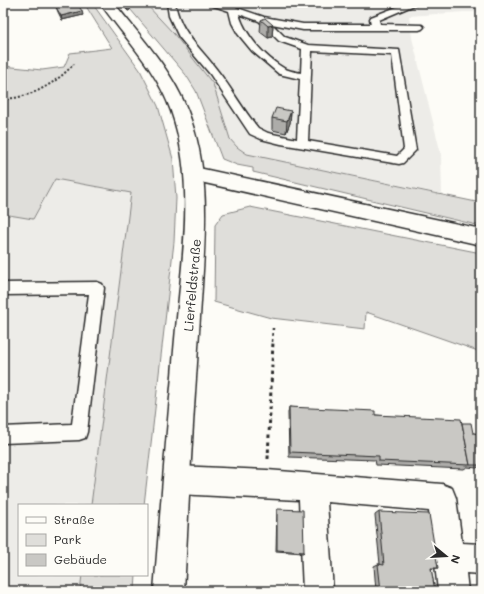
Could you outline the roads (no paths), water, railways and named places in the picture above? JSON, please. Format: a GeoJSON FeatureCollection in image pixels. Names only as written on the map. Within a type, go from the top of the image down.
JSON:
{"type":"FeatureCollection","features":[{"type":"Feature","properties":{"kind":"main road","name":"Lierfeldstraße"},"geometry":{"type":"LineString","coordinates":[[107,3],[163,76],[179,108],[191,146],[194,174],[196,232],[182,397],[169,591]]}},
{"type":"Feature","properties":{"kind":"main road"},"geometry":{"type":"LineString","coordinates":[[194,174],[481,237]]}},
{"type":"Feature","properties":{"kind":"main road"},"geometry":{"type":"LineString","coordinates":[[177,480],[267,484],[442,498],[453,591]]}},
{"type":"Feature","properties":{"kind":"main road"},"geometry":{"type":"LineString","coordinates":[[312,488],[318,591]]}},
{"type":"Feature","properties":{"kind":"main road"},"geometry":{"type":"LineString","coordinates":[[448,557],[481,559]]}},
{"type":"Feature","properties":{"kind":"lane"},"geometry":{"type":"LineString","coordinates":[[171,3],[173,16],[184,37],[214,72],[250,127],[266,136],[302,144],[400,160],[410,150],[396,52],[307,48],[282,39],[262,19]]}},
{"type":"Feature","properties":{"kind":"lane"},"geometry":{"type":"LineString","coordinates":[[214,3],[262,19],[303,27],[419,27]]}},
{"type":"Feature","properties":{"kind":"lane"},"geometry":{"type":"LineString","coordinates":[[376,28],[374,19],[415,3]]}},
{"type":"Feature","properties":{"kind":"lane"},"geometry":{"type":"LineString","coordinates":[[233,10],[237,23],[243,34],[255,49],[283,72],[305,77]]}},
{"type":"Feature","properties":{"kind":"lane"},"geometry":{"type":"LineString","coordinates":[[302,144],[307,48]]}},
{"type":"Feature","properties":{"kind":"lane"},"geometry":{"type":"LineString","coordinates":[[3,289],[97,288],[79,432],[3,435]]}}]}
